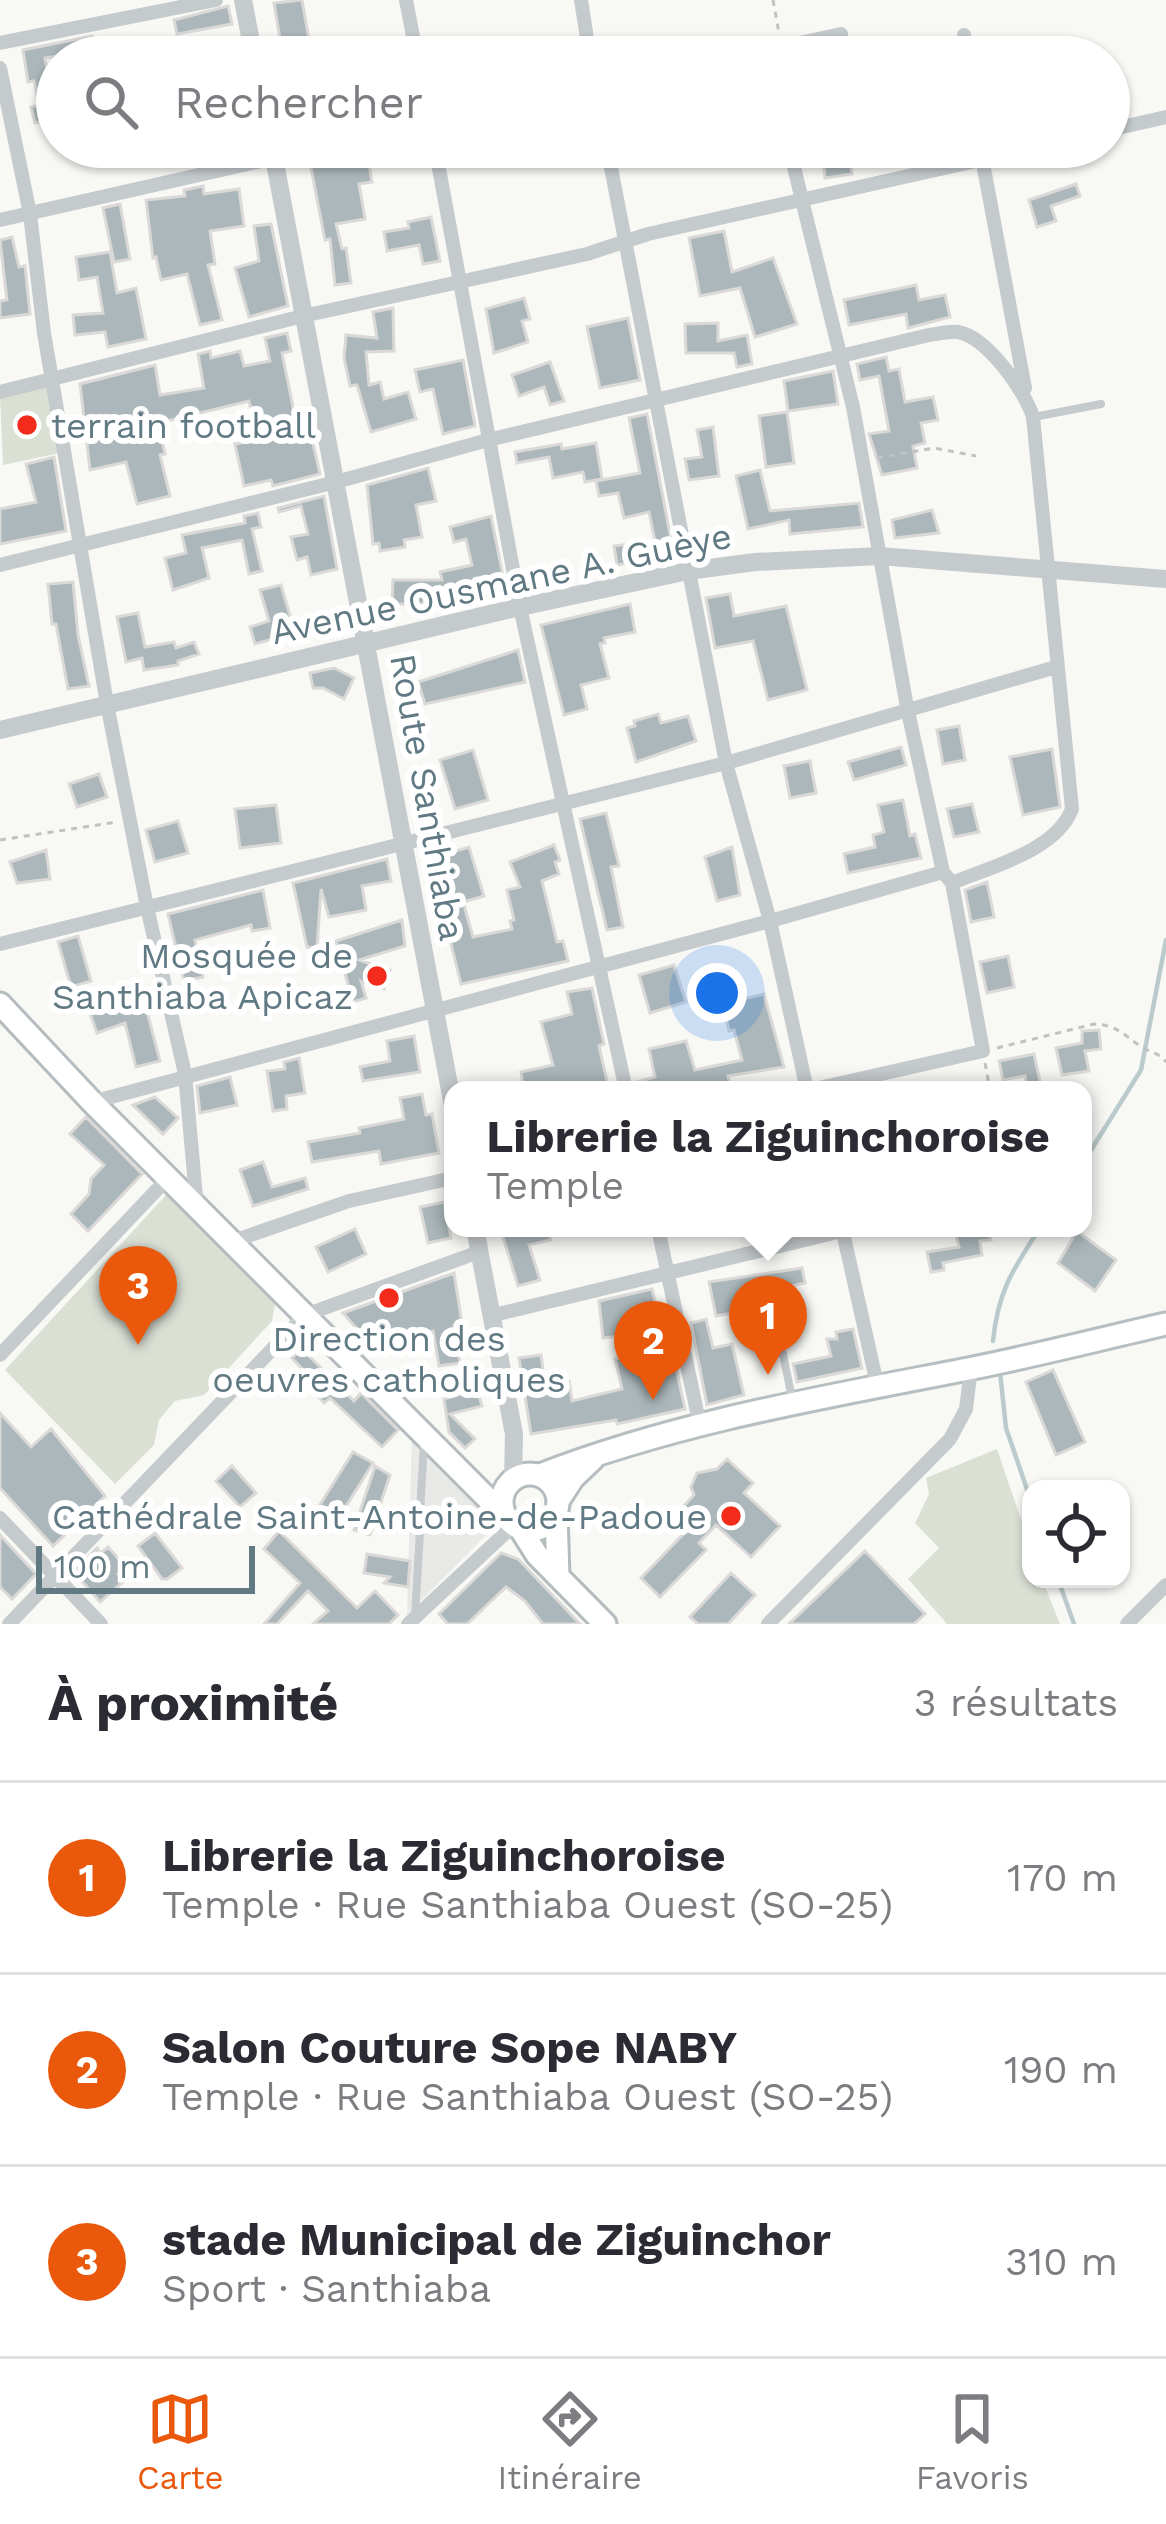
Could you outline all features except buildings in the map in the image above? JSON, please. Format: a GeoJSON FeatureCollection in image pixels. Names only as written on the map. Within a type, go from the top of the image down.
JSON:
{"type":"FeatureCollection","features":[{"type":"Feature","properties":{"kind":"main road"},"geometry":{"type":"LineString","coordinates":[[0,1004],[230,1242],[514,1524],[537,1555],[604,1624]]}},
{"type":"Feature","properties":{"kind":"main road"},"geometry":{"type":"LineString","coordinates":[[514,1524],[502,1501],[524,1477],[608,1449],[877,1384],[1166,1324]]}},
{"type":"Feature","properties":{"kind":"main road"},"geometry":{"type":"LineString","coordinates":[[514,1524],[543,1527],[578,1472],[608,1449]]}},
{"type":"Feature","properties":{"kind":"main road"},"geometry":{"type":"LineString","coordinates":[[453,1462],[555,1488],[558,1576]]}},
{"type":"Feature","properties":{"kind":"street"},"geometry":{"type":"LineString","coordinates":[[0,43],[216,0]]}},
{"type":"Feature","properties":{"kind":"street"},"geometry":{"type":"LineString","coordinates":[[243,0],[250,36]]}},
{"type":"Feature","properties":{"kind":"street"},"geometry":{"type":"LineString","coordinates":[[406,0],[413,36]]}},
{"type":"Feature","properties":{"kind":"street"},"geometry":{"type":"LineString","coordinates":[[580,0],[586,36]]}},
{"type":"Feature","properties":{"kind":"street"},"geometry":{"type":"LineString","coordinates":[[834,36],[841,34]]}},
{"type":"Feature","properties":{"kind":"street"},"geometry":{"type":"LineString","coordinates":[[0,68],[30,214],[44,333],[107,704],[147,907],[195,1111],[197,1208]]}},
{"type":"Feature","properties":{"kind":"street"},"geometry":{"type":"LineString","coordinates":[[1130,125],[1166,117]]}},
{"type":"Feature","properties":{"kind":"street"},"geometry":{"type":"LineString","coordinates":[[0,220],[210,168]]}},
{"type":"Feature","properties":{"kind":"street","name":"Route Santhiaba"},"geometry":{"type":"LineString","coordinates":[[276,168],[448,1081]]}},
{"type":"Feature","properties":{"kind":"street"},"geometry":{"type":"LineString","coordinates":[[439,168],[520,607],[624,1081]]}},
{"type":"Feature","properties":{"kind":"street"},"geometry":{"type":"LineString","coordinates":[[611,168],[726,763],[770,922],[806,1081]]}},
{"type":"Feature","properties":{"kind":"street"},"geometry":{"type":"LineString","coordinates":[[794,168],[864,460],[907,707],[982,1052],[849,1081]]}},
{"type":"Feature","properties":{"kind":"street"},"geometry":{"type":"LineString","coordinates":[[0,392],[929,168]]}},
{"type":"Feature","properties":{"kind":"street"},"geometry":{"type":"LineString","coordinates":[[92,1102],[947,877],[1018,855],[1056,832],[1070,814],[1070,771],[1033,417],[984,168]]}},
{"type":"Feature","properties":{"kind":"street"},"geometry":{"type":"LineString","coordinates":[[0,565],[929,334],[957,332],[975,339],[1026,393]]}},
{"type":"Feature","properties":{"kind":"street","name":"Avenue Ousmane A. Guèye"},"geometry":{"type":"LineString","coordinates":[[0,730],[688,571],[782,559],[880,556],[1166,579]]}},
{"type":"Feature","properties":{"kind":"street"},"geometry":{"type":"LineString","coordinates":[[0,944],[726,763],[1057,667]]}},
{"type":"Feature","properties":{"kind":"street"},"geometry":{"type":"LineString","coordinates":[[0,1355],[169,1177]]}},
{"type":"Feature","properties":{"kind":"street"},"geometry":{"type":"LineString","coordinates":[[230,1242],[349,1201],[444,1180]]}},
{"type":"Feature","properties":{"kind":"street"},"geometry":{"type":"LineString","coordinates":[[476,1237],[524,1477]]}},
{"type":"Feature","properties":{"kind":"street"},"geometry":{"type":"LineString","coordinates":[[660,1237],[700,1426]]}},
{"type":"Feature","properties":{"kind":"street"},"geometry":{"type":"LineString","coordinates":[[494,1316],[815,1237]]}},
{"type":"Feature","properties":{"kind":"street"},"geometry":{"type":"LineString","coordinates":[[848,1237],[877,1384]]}},
{"type":"Feature","properties":{"kind":"street"},"geometry":{"type":"LineString","coordinates":[[8,1624],[305,1315],[478,1252]]}},
{"type":"Feature","properties":{"kind":"street"},"geometry":{"type":"LineString","coordinates":[[768,1624],[950,1439],[966,1409],[971,1368]]}},
{"type":"Feature","properties":{"kind":"street"},"geometry":{"type":"LineString","coordinates":[[0,1518],[101,1624]]}},
{"type":"Feature","properties":{"kind":"street"},"geometry":{"type":"LineString","coordinates":[[415,1622],[514,1524]]}},
{"type":"Feature","properties":{"kind":"street"},"geometry":{"type":"LineString","coordinates":[[1127,1624],[1166,1586]]}},
{"type":"Feature","properties":{"kind":"lane"},"geometry":{"type":"LineString","coordinates":[[1033,417],[1102,404]]}},
{"type":"Feature","properties":{"kind":"lane"},"geometry":{"type":"LineString","coordinates":[[778,1330],[793,1405]]}},
{"type":"Feature","properties":{"kind":"lane"},"geometry":{"type":"LineString","coordinates":[[420,1513],[424,1436]]}},
{"type":"Feature","properties":{"kind":"lane"},"geometry":{"type":"LineString","coordinates":[[415,1622],[420,1531]]}},
{"type":"Feature","properties":{"kind":"path"},"geometry":{"type":"LineString","coordinates":[[773,0],[779,36]]}},
{"type":"Feature","properties":{"kind":"path"},"geometry":{"type":"LineString","coordinates":[[864,460],[934,448],[976,456]]}},
{"type":"Feature","properties":{"kind":"path"},"geometry":{"type":"LineString","coordinates":[[0,840],[132,819]]}},
{"type":"Feature","properties":{"kind":"path"},"geometry":{"type":"LineString","coordinates":[[987,1081],[982,1052],[1094,1024],[1118,1029],[1166,1062]]}},
{"type":"Feature","properties":{"kind":"shaded area","name":"terrain football"},"geometry":{"type":"Polygon","coordinates":[[[46,387],[60,453],[3,465],[0,396],[46,387]]]}},
{"type":"Feature","properties":{"kind":"shaded area"},"geometry":{"type":"Polygon","coordinates":[[[167,1194],[275,1304],[272,1321],[204,1395],[175,1401],[159,1420],[154,1445],[115,1484],[5,1370],[167,1194]]]}},
{"type":"Feature","properties":{"kind":"shaded area"},"geometry":{"type":"Polygon","coordinates":[[[412,1433],[500,1521],[407,1615],[412,1433]]]}},
{"type":"Feature","properties":{"kind":"shaded area"},"geometry":{"type":"Polygon","coordinates":[[[997,1449],[1022,1523],[1022,1588],[1046,1588],[1060,1624],[947,1624],[908,1579],[939,1548],[915,1523],[929,1494],[926,1478],[997,1449]]]}},
{"type":"Feature","properties":{"kind":"waterway"},"geometry":{"type":"LineString","coordinates":[[1092,1149],[1141,1070],[1166,940]]}},
{"type":"Feature","properties":{"kind":"waterway"},"geometry":{"type":"LineString","coordinates":[[993,1341],[1008,1281],[1034,1237]]}},
{"type":"Feature","properties":{"kind":"waterway"},"geometry":{"type":"LineString","coordinates":[[1000,1372],[1006,1428],[1024,1480]]}},
{"type":"Feature","properties":{"kind":"waterway"},"geometry":{"type":"LineString","coordinates":[[1061,1588],[1074,1624]]}},
{"type":"Feature","properties":{"kind":"place","name":"terrain football"},"geometry":{"type":"Point","coordinates":[27,425]}},
{"type":"Feature","properties":{"kind":"place","name":"Mosquée de Santhiaba Apicaz"},"geometry":{"type":"Point","coordinates":[377,976]}},
{"type":"Feature","properties":{"kind":"place","name":"Direction des oeuvres catholiques"},"geometry":{"type":"Point","coordinates":[389,1298]}},
{"type":"Feature","properties":{"kind":"place","name":"stade Municipal de Ziguinchor"},"geometry":{"type":"Point","coordinates":[138,1345]}},
{"type":"Feature","properties":{"kind":"place","name":"Librerie la Ziguinchoroise"},"geometry":{"type":"Point","coordinates":[768,1375]}},
{"type":"Feature","properties":{"kind":"place","name":"Salon Couture Sope NABY"},"geometry":{"type":"Point","coordinates":[653,1400]}},
{"type":"Feature","properties":{"kind":"place","name":"Cathédrale Saint-Antoine-de-Padoue"},"geometry":{"type":"Point","coordinates":[731,1516]}}]}
